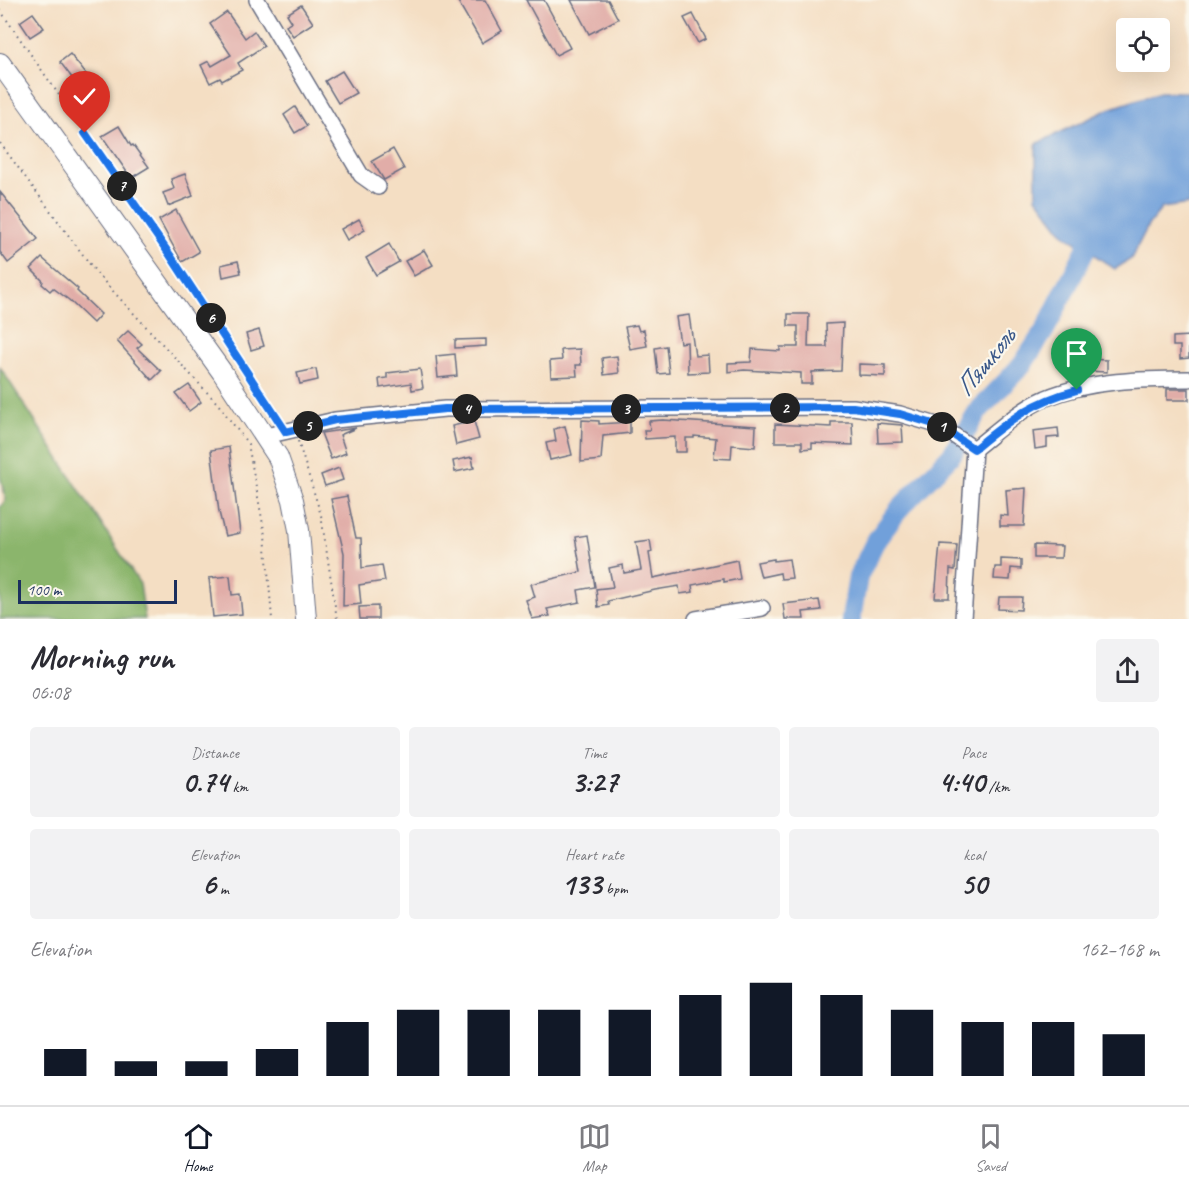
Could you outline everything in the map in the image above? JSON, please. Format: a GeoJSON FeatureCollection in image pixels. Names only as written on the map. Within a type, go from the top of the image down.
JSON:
{"type":"FeatureCollection","features":[{"type":"Feature","properties":{"kind":"main road"},"geometry":{"type":"LineString","coordinates":[[0,63],[266,436],[278,457],[292,500],[302,555],[306,619]]}},
{"type":"Feature","properties":{"kind":"street"},"geometry":{"type":"LineString","coordinates":[[257,0],[361,175],[378,187]]}},
{"type":"Feature","properties":{"kind":"street"},"geometry":{"type":"LineString","coordinates":[[963,619],[974,449],[1017,415],[1047,398],[1106,383],[1153,379],[1189,380]]}},
{"type":"Feature","properties":{"kind":"street"},"geometry":{"type":"LineString","coordinates":[[266,436],[335,420],[445,409],[853,407],[900,414],[940,426],[974,449]]}},
{"type":"Feature","properties":{"kind":"street"},"geometry":{"type":"LineString","coordinates":[[696,619],[762,608]]}},
{"type":"Feature","properties":{"kind":"path"},"geometry":{"type":"LineString","coordinates":[[0,10],[290,430],[321,515],[337,619]]}},
{"type":"Feature","properties":{"kind":"path"},"geometry":{"type":"LineString","coordinates":[[0,143],[98,275],[218,404],[248,444],[265,535],[272,619]]}},
{"type":"Feature","properties":{"kind":"green space"},"geometry":{"type":"Polygon","coordinates":[[[0,367],[140,584],[145,619],[0,619],[0,507],[6,500],[0,476],[0,367]]]}},
{"type":"Feature","properties":{"kind":"water"},"geometry":{"type":"Polygon","coordinates":[[[1160,92],[1189,92],[1189,204],[1162,208],[1149,224],[1131,259],[1115,269],[1064,234],[1036,197],[1036,144],[1109,109],[1160,92]]]}},
{"type":"Feature","properties":{"kind":"building"},"geometry":{"type":"Polygon","coordinates":[[[457,0],[485,0],[502,31],[482,43],[457,0]]]}},
{"type":"Feature","properties":{"kind":"building"},"geometry":{"type":"Polygon","coordinates":[[[526,0],[544,0],[570,48],[556,55],[526,0]]]}},
{"type":"Feature","properties":{"kind":"building"},"geometry":{"type":"Polygon","coordinates":[[[571,0],[608,0],[618,19],[589,34],[571,0]]]}},
{"type":"Feature","properties":{"kind":"building"},"geometry":{"type":"Polygon","coordinates":[[[301,5],[313,23],[293,36],[286,26],[292,22],[287,14],[301,5]]]}},
{"type":"Feature","properties":{"kind":"building"},"geometry":{"type":"Polygon","coordinates":[[[227,12],[245,38],[254,31],[264,46],[238,63],[242,70],[222,81],[220,78],[210,83],[201,65],[209,61],[212,66],[231,55],[210,24],[227,12]]]}},
{"type":"Feature","properties":{"kind":"building"},"geometry":{"type":"Polygon","coordinates":[[[33,13],[44,28],[30,37],[20,22],[33,13]]]}},
{"type":"Feature","properties":{"kind":"building"},"geometry":{"type":"Polygon","coordinates":[[[693,14],[706,39],[698,43],[684,18],[693,14]]]}},
{"type":"Feature","properties":{"kind":"building"},"geometry":{"type":"Polygon","coordinates":[[[70,54],[90,79],[79,87],[60,62],[70,54]]]}},
{"type":"Feature","properties":{"kind":"building"},"geometry":{"type":"Polygon","coordinates":[[[342,71],[356,93],[338,103],[325,81],[342,71]]]}},
{"type":"Feature","properties":{"kind":"building"},"geometry":{"type":"Polygon","coordinates":[[[295,107],[307,126],[295,133],[284,115],[295,107]]]}},
{"type":"Feature","properties":{"kind":"building"},"geometry":{"type":"Polygon","coordinates":[[[119,126],[131,146],[133,145],[149,167],[131,178],[102,136],[119,126]]]}},
{"type":"Feature","properties":{"kind":"building"},"geometry":{"type":"Polygon","coordinates":[[[393,149],[404,169],[384,180],[372,161],[393,149]]]}},
{"type":"Feature","properties":{"kind":"building"},"geometry":{"type":"Polygon","coordinates":[[[185,174],[193,196],[168,206],[163,193],[174,189],[171,179],[185,174]]]}},
{"type":"Feature","properties":{"kind":"building"},"geometry":{"type":"Polygon","coordinates":[[[0,192],[38,239],[8,263],[0,252],[0,192]]]}},
{"type":"Feature","properties":{"kind":"building"},"geometry":{"type":"Polygon","coordinates":[[[176,210],[199,252],[182,262],[159,220],[176,210]]]}},
{"type":"Feature","properties":{"kind":"building"},"geometry":{"type":"Polygon","coordinates":[[[359,219],[365,230],[347,240],[341,229],[359,219]]]}},
{"type":"Feature","properties":{"kind":"building"},"geometry":{"type":"Polygon","coordinates":[[[389,244],[399,262],[376,275],[366,258],[389,244]]]}},
{"type":"Feature","properties":{"kind":"building"},"geometry":{"type":"Polygon","coordinates":[[[424,250],[433,265],[414,276],[405,261],[424,250]]]}},
{"type":"Feature","properties":{"kind":"building"},"geometry":{"type":"Polygon","coordinates":[[[42,258],[78,289],[77,291],[101,314],[93,323],[69,300],[53,288],[50,291],[42,284],[43,281],[31,269],[42,258]]]}},
{"type":"Feature","properties":{"kind":"building"},"geometry":{"type":"Polygon","coordinates":[[[238,261],[241,273],[223,277],[221,265],[238,261]]]}},
{"type":"Feature","properties":{"kind":"building"},"geometry":{"type":"Polygon","coordinates":[[[788,314],[809,314],[808,347],[827,347],[826,324],[843,323],[841,371],[812,372],[812,384],[801,384],[801,373],[744,370],[728,372],[728,363],[751,362],[752,349],[780,351],[780,347],[798,347],[798,326],[788,326],[788,314]]]}},
{"type":"Feature","properties":{"kind":"building"},"geometry":{"type":"Polygon","coordinates":[[[689,315],[695,356],[708,355],[709,372],[688,373],[687,342],[680,343],[676,317],[689,315]]]}},
{"type":"Feature","properties":{"kind":"building"},"geometry":{"type":"Polygon","coordinates":[[[637,325],[639,331],[644,330],[647,346],[630,349],[625,327],[637,325]]]}},
{"type":"Feature","properties":{"kind":"building"},"geometry":{"type":"Polygon","coordinates":[[[259,330],[264,346],[251,350],[246,334],[259,330]]]}},
{"type":"Feature","properties":{"kind":"building"},"geometry":{"type":"Polygon","coordinates":[[[128,331],[142,344],[137,348],[161,371],[152,380],[117,341],[128,331]]]}},
{"type":"Feature","properties":{"kind":"building"},"geometry":{"type":"Polygon","coordinates":[[[1189,336],[1189,358],[1180,359],[1180,346],[1173,346],[1173,337],[1189,336]]]}},
{"type":"Feature","properties":{"kind":"building"},"geometry":{"type":"Polygon","coordinates":[[[486,339],[486,346],[455,348],[455,340],[486,339]]]}},
{"type":"Feature","properties":{"kind":"building"},"geometry":{"type":"Polygon","coordinates":[[[666,346],[669,373],[658,374],[655,348],[666,346]]]}},
{"type":"Feature","properties":{"kind":"building"},"geometry":{"type":"Polygon","coordinates":[[[580,349],[581,365],[576,365],[577,376],[551,377],[550,361],[562,360],[561,350],[580,349]]]}},
{"type":"Feature","properties":{"kind":"building"},"geometry":{"type":"Polygon","coordinates":[[[455,354],[457,376],[438,378],[436,356],[455,354]]]}},
{"type":"Feature","properties":{"kind":"building"},"geometry":{"type":"Polygon","coordinates":[[[617,356],[619,373],[604,375],[602,358],[617,356]]]}},
{"type":"Feature","properties":{"kind":"building"},"geometry":{"type":"Polygon","coordinates":[[[1085,359],[1107,360],[1107,372],[1085,371],[1085,359]]]}},
{"type":"Feature","properties":{"kind":"building"},"geometry":{"type":"Polygon","coordinates":[[[859,364],[885,365],[885,376],[859,375],[859,364]]]}},
{"type":"Feature","properties":{"kind":"building"},"geometry":{"type":"Polygon","coordinates":[[[316,369],[318,380],[300,384],[297,373],[316,369]]]}},
{"type":"Feature","properties":{"kind":"building"},"geometry":{"type":"Polygon","coordinates":[[[420,369],[423,388],[412,390],[411,383],[380,388],[379,379],[387,378],[387,373],[420,369]]]}},
{"type":"Feature","properties":{"kind":"building"},"geometry":{"type":"Polygon","coordinates":[[[189,385],[201,402],[189,411],[176,394],[189,385]]]}},
{"type":"Feature","properties":{"kind":"building"},"geometry":{"type":"Polygon","coordinates":[[[1167,389],[1189,389],[1189,400],[1167,400],[1167,389]]]}},
{"type":"Feature","properties":{"kind":"building"},"geometry":{"type":"Polygon","coordinates":[[[582,420],[599,421],[599,424],[630,422],[630,433],[603,436],[601,460],[581,462],[582,420]]]}},
{"type":"Feature","properties":{"kind":"building"},"geometry":{"type":"Polygon","coordinates":[[[474,421],[479,439],[456,445],[452,426],[474,421]]]}},
{"type":"Feature","properties":{"kind":"building"},"geometry":{"type":"Polygon","coordinates":[[[649,421],[756,426],[755,447],[732,445],[731,459],[714,458],[716,438],[694,436],[694,438],[686,438],[686,452],[675,452],[675,437],[645,439],[644,430],[650,430],[649,421]]]}},
{"type":"Feature","properties":{"kind":"building"},"geometry":{"type":"Polygon","coordinates":[[[831,422],[852,422],[853,445],[812,443],[812,448],[802,449],[802,442],[775,442],[775,424],[831,427],[831,422]]]}},
{"type":"Feature","properties":{"kind":"building"},"geometry":{"type":"Polygon","coordinates":[[[877,423],[902,425],[903,442],[878,443],[877,423]]]}},
{"type":"Feature","properties":{"kind":"building"},"geometry":{"type":"Polygon","coordinates":[[[565,426],[572,455],[550,460],[546,443],[556,441],[554,429],[565,426]]]}},
{"type":"Feature","properties":{"kind":"building"},"geometry":{"type":"Polygon","coordinates":[[[356,428],[340,435],[346,453],[331,459],[321,433],[356,428]]]}},
{"type":"Feature","properties":{"kind":"building"},"geometry":{"type":"Polygon","coordinates":[[[1058,428],[1059,437],[1047,438],[1047,447],[1035,449],[1033,431],[1058,428]]]}},
{"type":"Feature","properties":{"kind":"building"},"geometry":{"type":"Polygon","coordinates":[[[229,447],[240,533],[225,536],[219,512],[211,450],[229,447]]]}},
{"type":"Feature","properties":{"kind":"building"},"geometry":{"type":"Polygon","coordinates":[[[472,457],[474,468],[455,472],[453,461],[472,457]]]}},
{"type":"Feature","properties":{"kind":"building"},"geometry":{"type":"Polygon","coordinates":[[[339,468],[343,480],[325,486],[321,475],[339,468]]]}},
{"type":"Feature","properties":{"kind":"building"},"geometry":{"type":"Polygon","coordinates":[[[1026,488],[1024,526],[1000,526],[1000,515],[1008,516],[1006,490],[1026,488]]]}},
{"type":"Feature","properties":{"kind":"building"},"geometry":{"type":"Polygon","coordinates":[[[347,496],[356,538],[361,538],[362,568],[382,565],[385,581],[359,585],[361,604],[343,606],[344,553],[331,499],[347,496]]]}},
{"type":"Feature","properties":{"kind":"building"},"geometry":{"type":"Polygon","coordinates":[[[587,535],[595,587],[578,590],[580,602],[547,609],[550,616],[532,619],[526,600],[535,597],[531,584],[581,572],[575,537],[587,535]]]}},
{"type":"Feature","properties":{"kind":"building"},"geometry":{"type":"Polygon","coordinates":[[[650,540],[652,552],[649,553],[653,578],[737,560],[740,579],[724,582],[724,579],[692,585],[693,592],[680,594],[679,586],[655,590],[608,601],[609,605],[598,607],[596,589],[613,587],[609,568],[623,565],[624,573],[641,570],[636,542],[650,540]]]}},
{"type":"Feature","properties":{"kind":"building"},"geometry":{"type":"Polygon","coordinates":[[[940,544],[957,545],[955,570],[950,569],[949,598],[935,598],[940,544]]]}},
{"type":"Feature","properties":{"kind":"building"},"geometry":{"type":"Polygon","coordinates":[[[1034,545],[1062,546],[1061,558],[1034,558],[1034,545]]]}},
{"type":"Feature","properties":{"kind":"building"},"geometry":{"type":"Polygon","coordinates":[[[774,559],[774,561],[789,559],[792,578],[781,579],[780,573],[761,577],[757,562],[774,559]]]}},
{"type":"Feature","properties":{"kind":"building"},"geometry":{"type":"Polygon","coordinates":[[[1001,559],[1021,560],[1021,569],[1011,568],[1010,580],[994,579],[995,567],[1001,567],[1001,559]]]}},
{"type":"Feature","properties":{"kind":"building"},"geometry":{"type":"Polygon","coordinates":[[[230,576],[232,595],[240,594],[242,614],[213,617],[209,578],[230,576]]]}},
{"type":"Feature","properties":{"kind":"building"},"geometry":{"type":"Polygon","coordinates":[[[999,597],[1022,597],[1021,610],[998,609],[999,597]]]}},
{"type":"Feature","properties":{"kind":"building"},"geometry":{"type":"Polygon","coordinates":[[[819,600],[821,610],[803,612],[804,619],[785,619],[783,604],[819,600]]]}},
{"type":"Feature","properties":{"kind":"building"},"geometry":{"type":"Polygon","coordinates":[[[378,606],[378,619],[360,619],[359,607],[378,606]]]}},
{"type":"Feature","properties":{"kind":"waterway","name":"Пяшколь"},"geometry":{"type":"LineString","coordinates":[[851,619],[858,577],[875,542],[900,508],[952,454],[978,411],[1022,365],[1045,330],[1097,227]]}},
{"type":"Feature","properties":{"kind":"route"},"geometry":{"type":"LineString","coordinates":[[85,133],[170,255],[286,432],[335,420],[445,409],[853,407],[900,414],[940,426],[974,449],[1017,415],[1047,398],[1077,390]]}}]}
